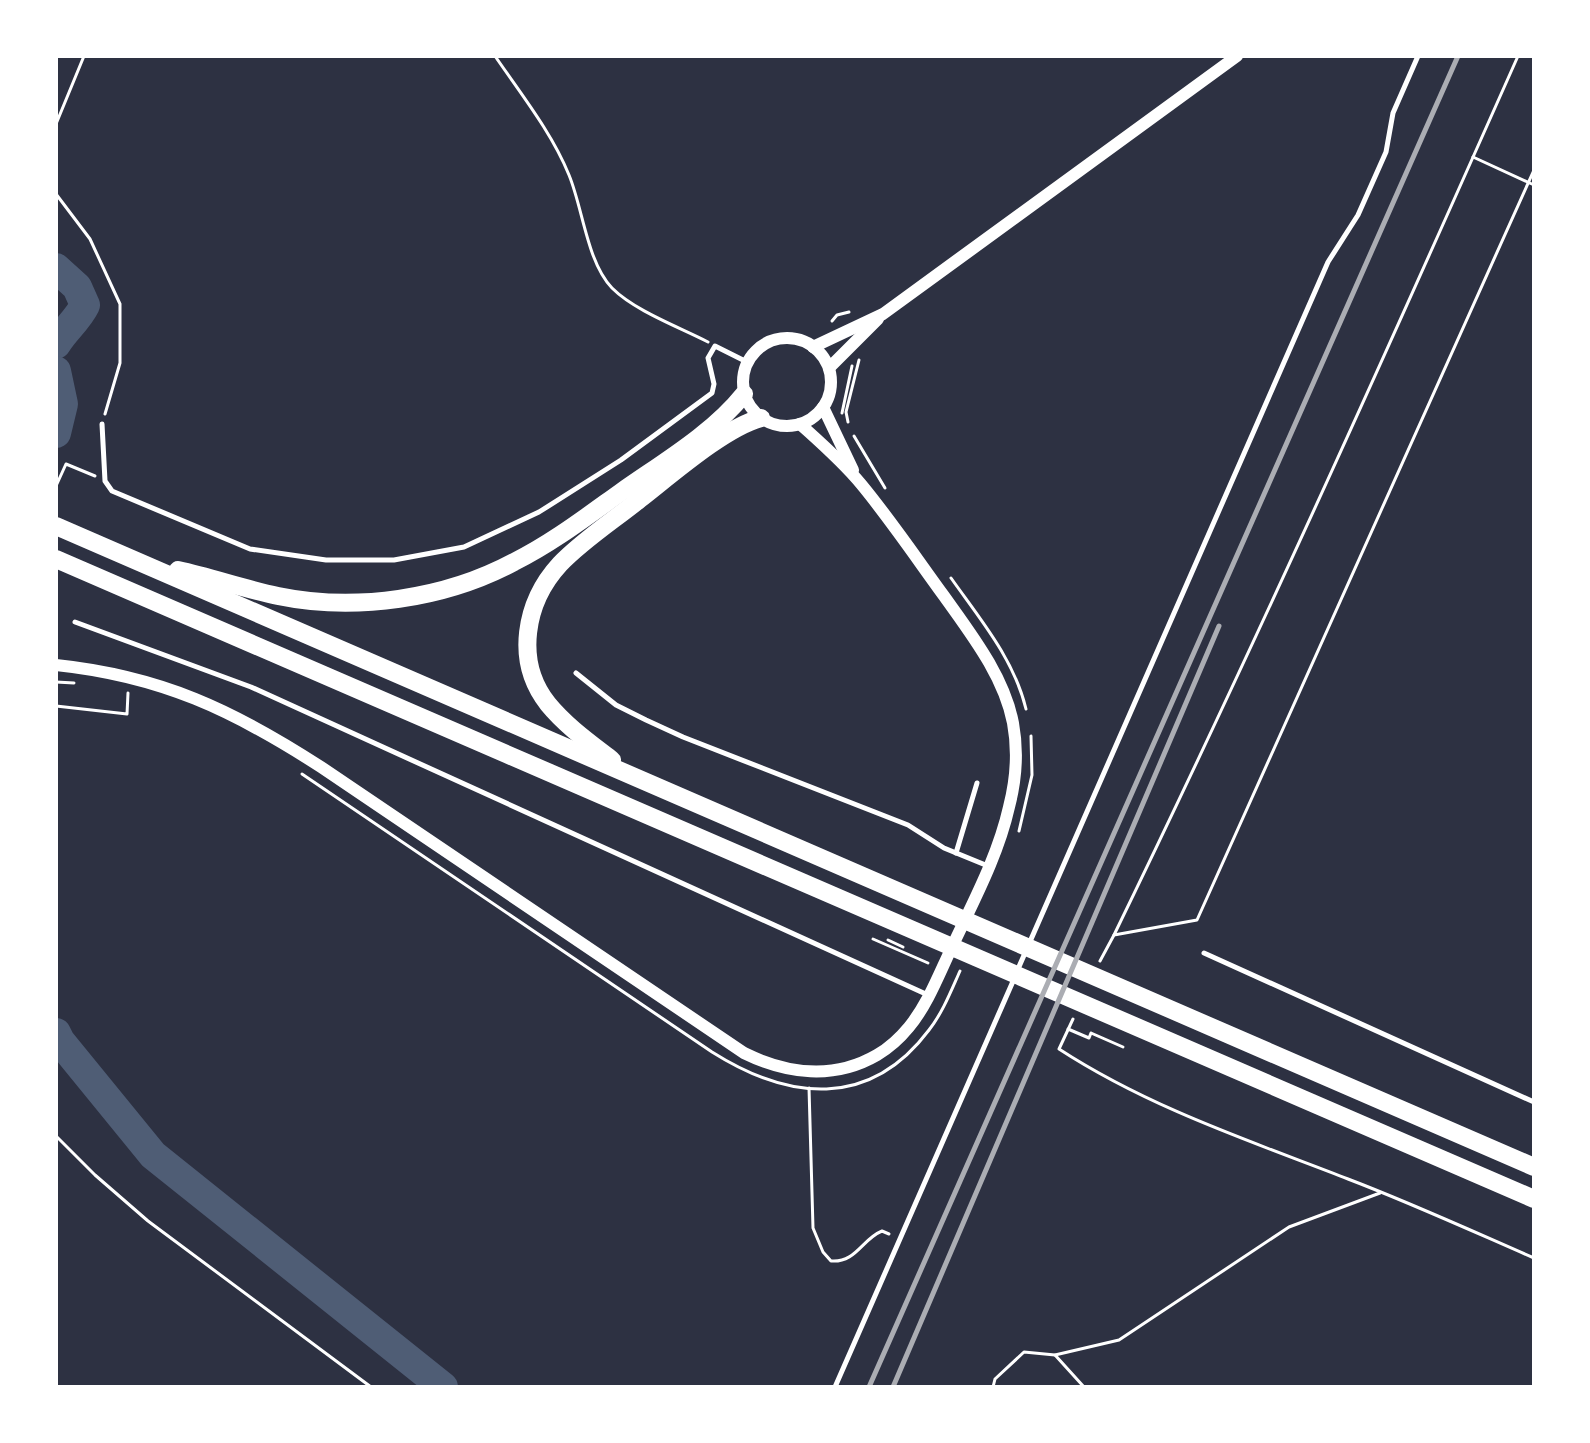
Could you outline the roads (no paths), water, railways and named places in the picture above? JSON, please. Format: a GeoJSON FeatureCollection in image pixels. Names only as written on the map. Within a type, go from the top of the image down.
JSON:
{"type":"FeatureCollection","features":[{"type":"Feature","properties":{"kind":"highway"},"geometry":{"type":"LineString","coordinates":[[136,561],[217,578],[277,596],[310,600],[386,600],[441,590],[494,572],[564,532],[695,438],[735,406],[744,394]]}},
{"type":"Feature","properties":{"kind":"highway"},"geometry":{"type":"LineString","coordinates":[[633,776],[567,724],[542,694],[531,665],[528,638],[528,624],[535,599],[561,563],[583,544],[695,457],[739,427],[761,418]]}},
{"type":"Feature","properties":{"kind":"highway"},"geometry":{"type":"LineString","coordinates":[[56,526],[1534,1167]]}},
{"type":"Feature","properties":{"kind":"highway"},"geometry":{"type":"LineString","coordinates":[[56,559],[895,933],[1111,1026],[1534,1199]]}},
{"type":"Feature","properties":{"kind":"street"},"geometry":{"type":"LineString","coordinates":[[829,368],[883,314],[1237,56]]}},
{"type":"Feature","properties":{"kind":"street"},"geometry":{"type":"LineString","coordinates":[[813,347],[883,314]]}},
{"type":"Feature","properties":{"kind":"street"},"geometry":{"type":"LineString","coordinates":[[782,338],[804,341],[813,347],[829,368],[829,395],[823,407],[813,418],[800,424],[780,426],[761,418],[744,394],[747,362],[761,346],[782,338]]}},
{"type":"Feature","properties":{"kind":"street"},"geometry":{"type":"LineString","coordinates":[[823,407],[860,483]]}},
{"type":"Feature","properties":{"kind":"street"},"geometry":{"type":"LineString","coordinates":[[56,665],[112,673],[168,688],[256,726],[718,1036],[759,1060],[785,1069],[808,1072],[836,1070],[878,1054],[909,1027],[928,996],[1005,822],[1013,787],[1015,745],[1010,711],[996,678],[973,638],[860,483],[800,424]]}},
{"type":"Feature","properties":{"kind":"lane"},"geometry":{"type":"LineString","coordinates":[[835,1387],[1328,262],[1364,202],[1386,152],[1393,113],[1418,56]]}},
{"type":"Feature","properties":{"kind":"lane"},"geometry":{"type":"LineString","coordinates":[[102,424],[105,481],[112,491],[250,549],[326,560],[394,560],[464,547],[539,512],[621,460],[712,393],[714,384],[708,358],[715,346],[747,362]]}},
{"type":"Feature","properties":{"kind":"lane"},"geometry":{"type":"LineString","coordinates":[[75,622],[251,687],[928,996]]}},
{"type":"Feature","properties":{"kind":"lane"},"geometry":{"type":"LineString","coordinates":[[576,673],[616,705],[646,720],[908,825],[956,853],[988,866]]}},
{"type":"Feature","properties":{"kind":"lane"},"geometry":{"type":"LineString","coordinates":[[956,853],[977,783]]}},
{"type":"Feature","properties":{"kind":"lane"},"geometry":{"type":"LineString","coordinates":[[1204,953],[1534,1102]]}},
{"type":"Feature","properties":{"kind":"waterway"},"geometry":{"type":"LineString","coordinates":[[56,268],[77,287],[85,305],[56,344]]}},
{"type":"Feature","properties":{"kind":"waterway"},"geometry":{"type":"LineString","coordinates":[[56,371],[63,404],[56,433]]}},
{"type":"Feature","properties":{"kind":"waterway"},"geometry":{"type":"LineString","coordinates":[[56,1033],[153,1155],[443,1387]]}},
{"type":"Feature","properties":{"kind":"railway"},"geometry":{"type":"LineString","coordinates":[[869,1387],[1458,56]]}},
{"type":"Feature","properties":{"kind":"railway"},"geometry":{"type":"LineString","coordinates":[[893,1387],[1219,626]]}}]}
